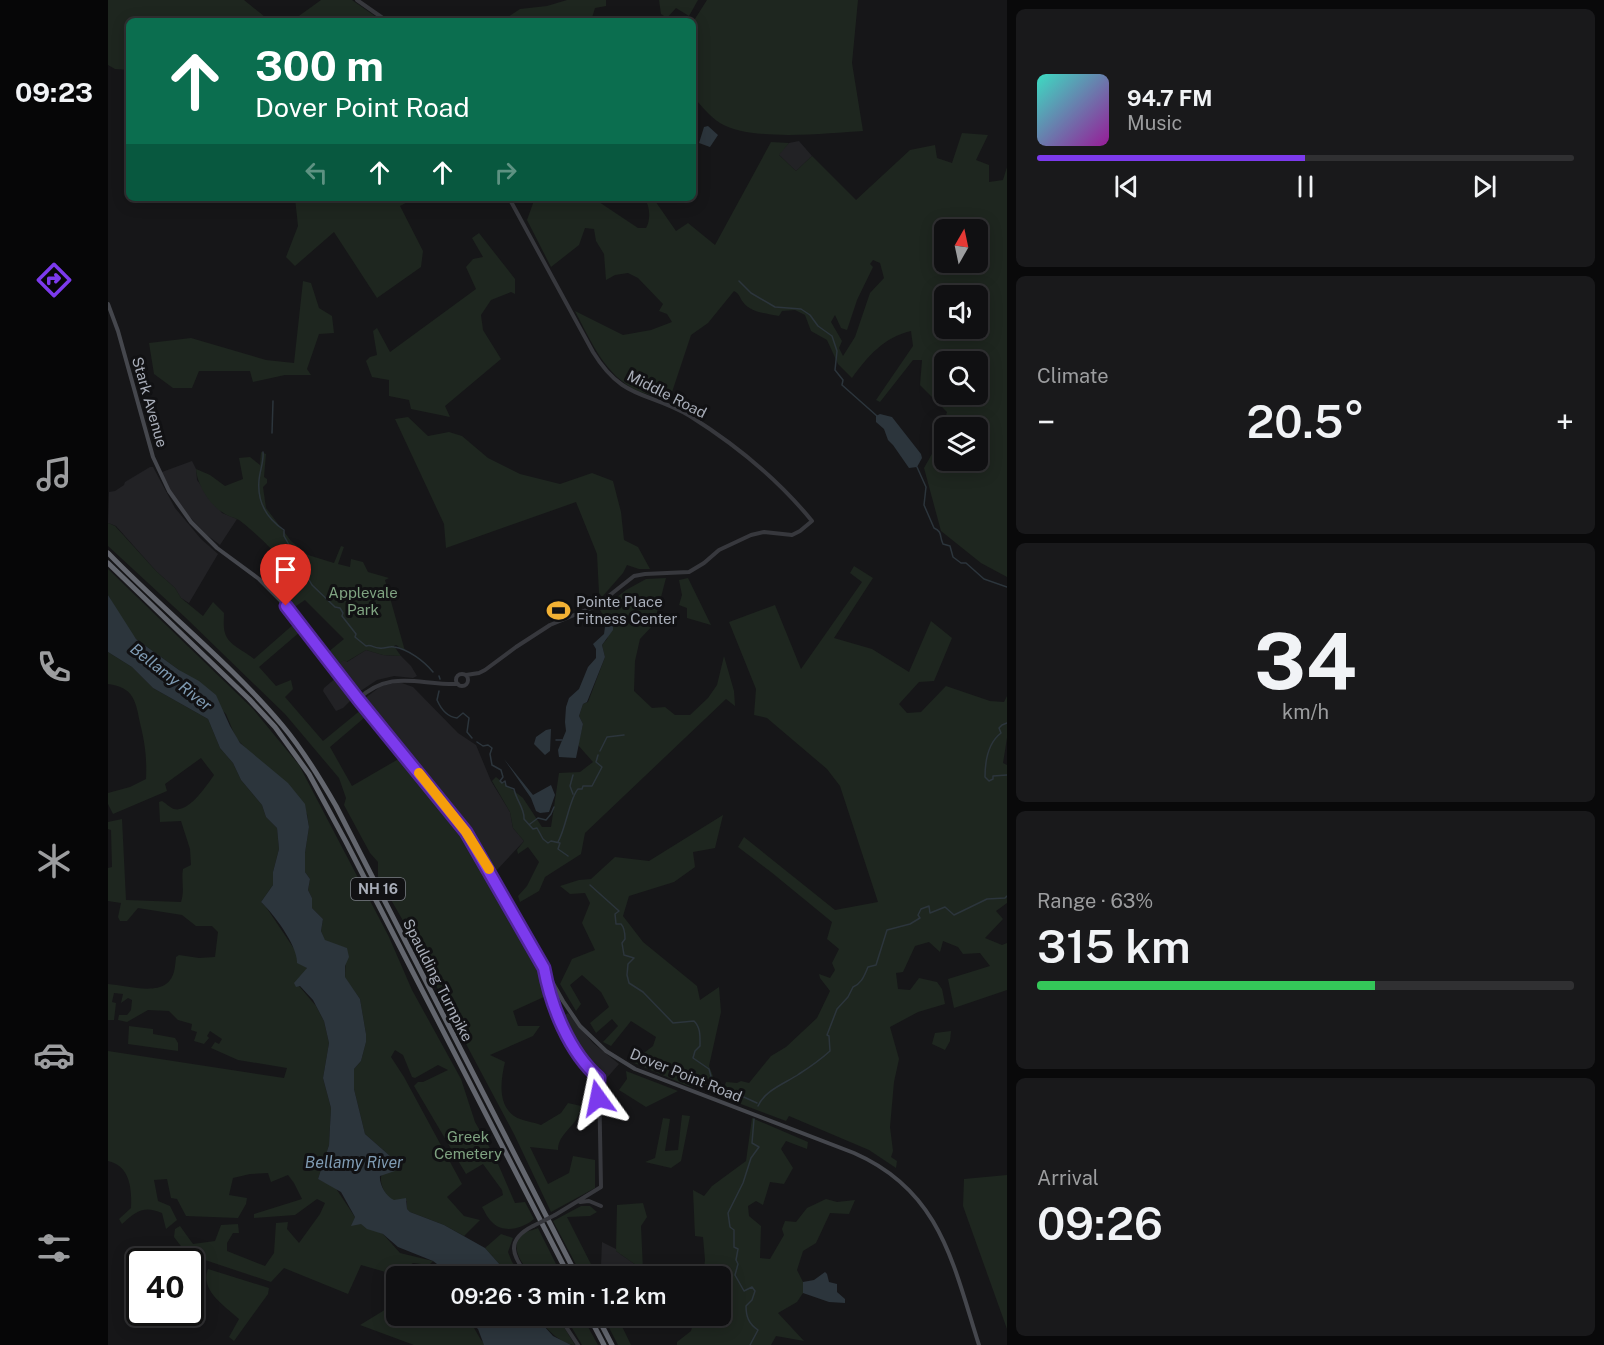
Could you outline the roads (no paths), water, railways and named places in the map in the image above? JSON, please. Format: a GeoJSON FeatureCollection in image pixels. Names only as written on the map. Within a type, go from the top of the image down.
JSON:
{"type":"FeatureCollection","features":[{"type":"Feature","properties":{"kind":"highway","name":"Spaulding Turnpike"},"geometry":{"type":"LineString","coordinates":[[108,553],[257,697],[306,757],[336,806],[572,1266]]}},
{"type":"Feature","properties":{"kind":"highway","name":"Spaulding Turnpike"},"geometry":{"type":"LineString","coordinates":[[108,563],[262,713],[305,767],[346,842],[564,1266]]}},
{"type":"Feature","properties":{"kind":"highway"},"geometry":{"type":"LineString","coordinates":[[594,1326],[604,1345]]}},
{"type":"Feature","properties":{"kind":"highway"},"geometry":{"type":"LineString","coordinates":[[602,1326],[612,1345]]}},
{"type":"Feature","properties":{"kind":"main road","name":"Stark Avenue"},"geometry":{"type":"LineString","coordinates":[[108,304],[118,331],[152,453],[160,475],[176,503]]}},
{"type":"Feature","properties":{"kind":"main road","name":"Dover Point Road"},"geometry":{"type":"LineString","coordinates":[[176,503],[193,525],[209,540],[259,579],[286,606],[468,834],[544,968],[580,1026],[599,1046],[626,1065],[854,1153],[875,1163],[899,1180],[924,1205],[942,1235],[979,1345]]}},
{"type":"Feature","properties":{"kind":"street"},"geometry":{"type":"LineString","coordinates":[[357,0],[383,18]]}},
{"type":"Feature","properties":{"kind":"street","name":"Middle Road"},"geometry":{"type":"LineString","coordinates":[[479,674],[542,629],[601,603],[631,578],[641,574],[693,571],[719,550],[756,534],[764,532],[792,535],[812,521],[774,478],[728,442],[670,406],[631,392],[609,375],[593,352],[511,201]]}},
{"type":"Feature","properties":{"kind":"street"},"geometry":{"type":"LineString","coordinates":[[358,699],[375,686],[396,680],[463,686],[479,674]]}},
{"type":"Feature","properties":{"kind":"street"},"geometry":{"type":"LineString","coordinates":[[443,684],[459,675],[479,674]]}},
{"type":"Feature","properties":{"kind":"street"},"geometry":{"type":"LineString","coordinates":[[466,675],[468,682]]}},
{"type":"Feature","properties":{"kind":"street"},"geometry":{"type":"LineString","coordinates":[[457,678],[458,684]]}},
{"type":"Feature","properties":{"kind":"street"},"geometry":{"type":"LineString","coordinates":[[520,1266],[516,1260],[514,1247],[518,1235],[579,1202],[601,1187],[599,1078],[569,1039],[547,985],[544,968]]}},
{"type":"Feature","properties":{"kind":"street"},"geometry":{"type":"LineString","coordinates":[[579,1202],[589,1201],[601,1206]]}},
{"type":"Feature","properties":{"kind":"street"},"geometry":{"type":"LineString","coordinates":[[566,1326],[578,1345]]}},
{"type":"Feature","properties":{"kind":"water"},"geometry":{"type":"Polygon","coordinates":[[[708,126],[718,135],[710,147],[699,143],[704,127],[708,126]]]}},
{"type":"Feature","properties":{"kind":"water"},"geometry":{"type":"Polygon","coordinates":[[[880,414],[892,417],[921,454],[922,458],[917,467],[909,468],[888,440],[884,429],[876,422],[876,416],[880,414]]]}},
{"type":"Feature","properties":{"kind":"water","name":"Bellamy River"},"geometry":{"type":"Polygon","coordinates":[[[108,595],[136,639],[216,695],[240,743],[288,783],[305,804],[309,827],[305,872],[310,879],[308,890],[312,898],[312,908],[323,919],[321,931],[325,940],[347,948],[349,957],[345,966],[345,977],[360,999],[366,1042],[361,1061],[354,1069],[354,1089],[365,1134],[390,1156],[395,1171],[380,1176],[381,1183],[388,1196],[394,1200],[406,1198],[407,1209],[410,1212],[444,1225],[485,1248],[501,1266],[440,1266],[398,1247],[383,1234],[367,1229],[361,1224],[351,1226],[355,1217],[341,1192],[318,1179],[329,1145],[331,1108],[323,1078],[329,1043],[324,1021],[313,1000],[294,983],[307,968],[297,963],[289,939],[261,902],[273,885],[273,872],[279,849],[277,828],[266,817],[262,805],[241,780],[233,763],[220,748],[208,719],[153,688],[132,667],[108,652],[108,595]]]}},
{"type":"Feature","properties":{"kind":"water"},"geometry":{"type":"Polygon","coordinates":[[[606,620],[613,622],[613,630],[602,645],[605,657],[579,716],[583,724],[576,758],[559,757],[558,750],[566,731],[566,707],[569,698],[579,689],[588,667],[596,658],[596,649],[593,644],[604,634],[606,620]]]}},
{"type":"Feature","properties":{"kind":"water"},"geometry":{"type":"Polygon","coordinates":[[[551,729],[550,751],[545,755],[534,744],[536,737],[551,729]]]}},
{"type":"Feature","properties":{"kind":"water"},"geometry":{"type":"Polygon","coordinates":[[[504,759],[533,795],[551,785],[555,795],[549,812],[536,811],[531,798],[504,759]]]}},
{"type":"Feature","properties":{"kind":"water"},"geometry":{"type":"Polygon","coordinates":[[[825,1272],[829,1282],[837,1284],[837,1292],[845,1299],[845,1303],[829,1302],[803,1293],[803,1282],[814,1280],[825,1272]]]}},
{"type":"Feature","properties":{"kind":"water"},"geometry":{"type":"Polygon","coordinates":[[[474,1326],[544,1326],[553,1336],[571,1345],[484,1345],[478,1329],[474,1326]]]}},
{"type":"Feature","properties":{"kind":"waterway"},"geometry":{"type":"LineString","coordinates":[[739,281],[751,293],[775,307],[801,309],[832,336],[837,351],[835,370],[843,380],[842,385],[877,416]]}},
{"type":"Feature","properties":{"kind":"waterway"},"geometry":{"type":"LineString","coordinates":[[272,433],[273,401]]}},
{"type":"Feature","properties":{"kind":"waterway"},"geometry":{"type":"LineString","coordinates":[[263,452],[259,480],[261,502],[272,520],[284,530],[284,536],[312,585],[335,607],[340,608],[342,616],[356,634],[355,637],[366,646],[394,647],[405,650],[433,672]]}},
{"type":"Feature","properties":{"kind":"waterway"},"geometry":{"type":"LineString","coordinates":[[917,467],[926,487],[924,505],[934,528],[940,533],[943,544],[950,546],[953,557],[961,563],[966,563],[984,579],[1007,587]]}},
{"type":"Feature","properties":{"kind":"waterway"},"geometry":{"type":"LineString","coordinates":[[439,691],[437,700],[445,712],[457,718],[463,713],[469,718],[467,732],[472,738]]}},
{"type":"Feature","properties":{"kind":"waterway"},"geometry":{"type":"LineString","coordinates":[[1007,723],[999,728],[1001,733],[990,747],[985,777],[989,781],[993,779],[993,776],[1007,775]]}},
{"type":"Feature","properties":{"kind":"waterway"},"geometry":{"type":"LineString","coordinates":[[600,751],[607,737],[624,735]]}},
{"type":"Feature","properties":{"kind":"waterway"},"geometry":{"type":"LineString","coordinates":[[556,740],[562,740]]}},
{"type":"Feature","properties":{"kind":"waterway"},"geometry":{"type":"LineString","coordinates":[[477,742],[492,748],[490,754],[492,765],[501,770],[503,777],[500,781],[502,783],[505,781],[506,786],[514,789],[524,819],[533,829],[537,828],[548,843],[551,841],[560,843],[558,849],[568,856]]}},
{"type":"Feature","properties":{"kind":"waterway"},"geometry":{"type":"LineString","coordinates":[[558,842],[575,793],[583,786],[592,786],[602,767],[596,762],[598,755]]}},
{"type":"Feature","properties":{"kind":"waterway"},"geometry":{"type":"LineString","coordinates":[[573,775],[570,786],[573,794]]}},
{"type":"Feature","properties":{"kind":"waterway"},"geometry":{"type":"LineString","coordinates":[[530,824],[538,818],[546,820],[554,807]]}},
{"type":"Feature","properties":{"kind":"waterway"},"geometry":{"type":"LineString","coordinates":[[590,885],[619,911],[615,914],[616,924],[621,924],[623,927],[624,955],[634,958],[628,964],[629,983],[643,992],[673,1023],[694,1021],[699,1030],[700,1046],[693,1058],[709,1069],[712,1080],[715,1082]]}},
{"type":"Feature","properties":{"kind":"waterway"},"geometry":{"type":"LineString","coordinates":[[758,1106],[771,1091],[807,1069],[830,1051],[827,1035],[837,1009],[848,997],[853,987],[861,981],[868,967],[876,965],[887,930],[910,924],[920,918],[918,915],[921,909],[929,906],[930,913],[945,907],[954,915],[987,899],[1007,896]]}},
{"type":"Feature","properties":{"kind":"waterway"},"geometry":{"type":"LineString","coordinates":[[726,1089],[757,1103]]}},
{"type":"Feature","properties":{"kind":"waterway"},"geometry":{"type":"LineString","coordinates":[[750,1345],[758,1330],[749,1320],[746,1306],[752,1300],[755,1291],[752,1287],[744,1291],[735,1275],[738,1249],[734,1247],[734,1230],[730,1227],[728,1213],[743,1183],[751,1158],[759,1147],[752,1143],[754,1119]]}},
{"type":"Feature","properties":{"kind":"place","name":"Pointe Place Fitness Center"},"geometry":{"type":"Point","coordinates":[558,610]}},
{"type":"Feature","properties":{"kind":"park label","name":"Applevale Park"},"geometry":{"type":"Point","coordinates":[363,600]}},
{"type":"Feature","properties":{"kind":"park label","name":"Greek Cemetery"},"geometry":{"type":"Point","coordinates":[468,1144]}}]}
